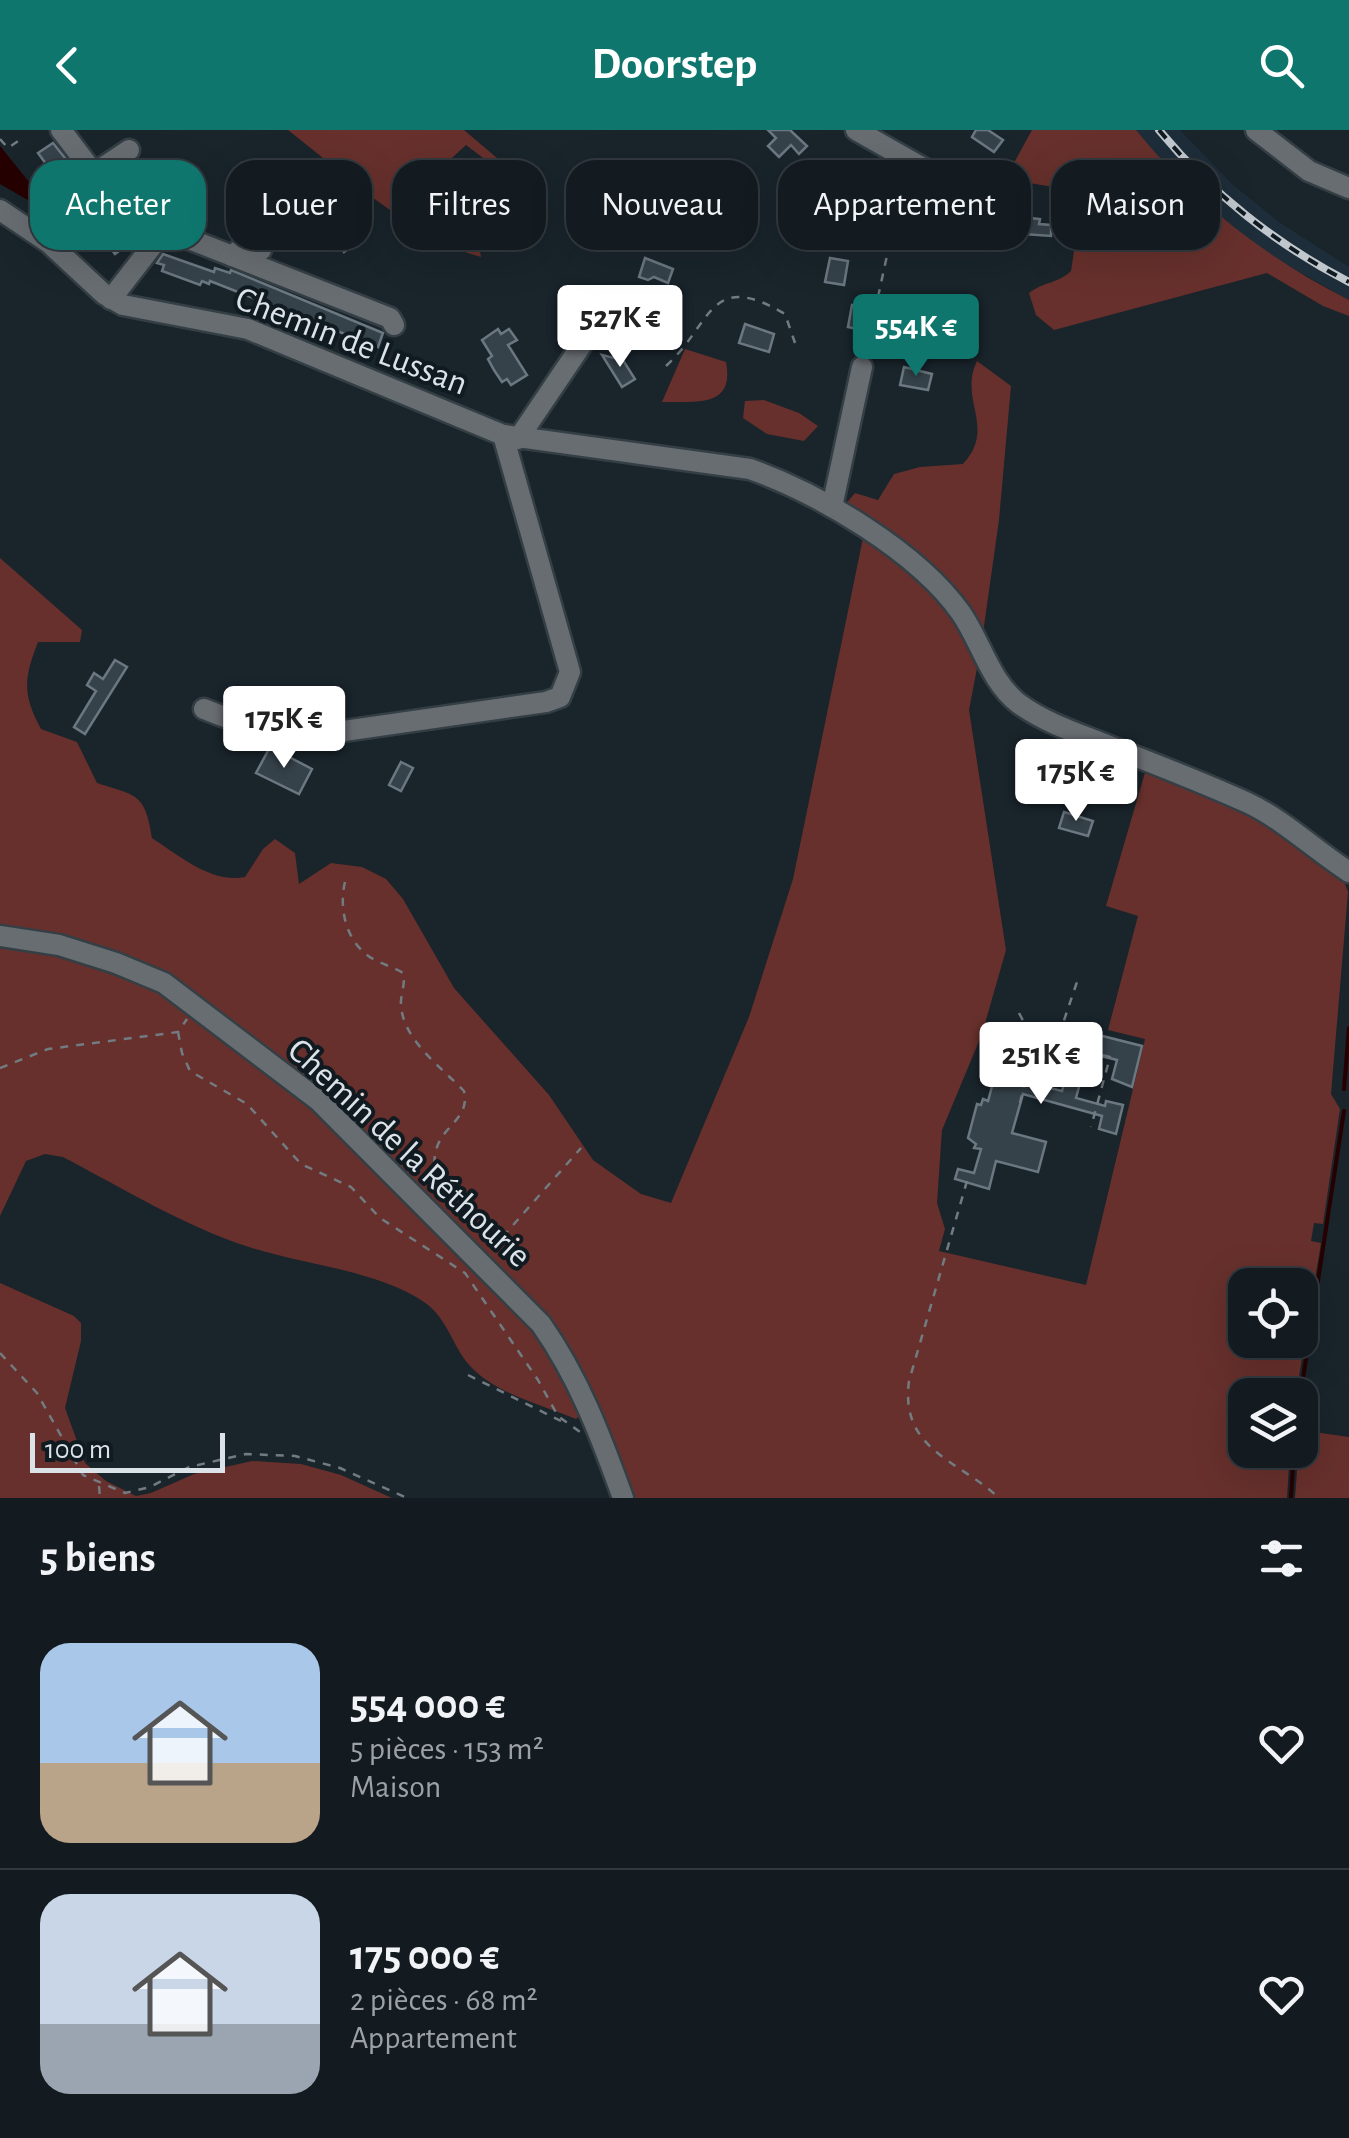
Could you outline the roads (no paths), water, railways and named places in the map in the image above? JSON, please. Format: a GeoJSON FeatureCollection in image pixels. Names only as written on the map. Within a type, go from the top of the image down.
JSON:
{"type":"FeatureCollection","features":[{"type":"Feature","properties":{"kind":"street"},"geometry":{"type":"LineString","coordinates":[[61,130],[82,160]]}},
{"type":"Feature","properties":{"kind":"street"},"geometry":{"type":"LineString","coordinates":[[856,130],[910,160]]}},
{"type":"Feature","properties":{"kind":"street"},"geometry":{"type":"LineString","coordinates":[[1256,130],[1292,160],[1349,188]]}},
{"type":"Feature","properties":{"kind":"street"},"geometry":{"type":"LineString","coordinates":[[114,160],[129,150]]}},
{"type":"Feature","properties":{"kind":"street","name":"Chemin de Lussan"},"geometry":{"type":"LineString","coordinates":[[0,210],[49,242],[111,299],[135,310],[248,329],[511,437],[750,470],[780,480],[832,507],[914,563],[942,588],[964,616],[998,681],[1016,701],[1048,721],[1252,805],[1349,872]]}},
{"type":"Feature","properties":{"kind":"street"},"geometry":{"type":"LineString","coordinates":[[206,246],[390,318],[394,326]]}},
{"type":"Feature","properties":{"kind":"street"},"geometry":{"type":"LineString","coordinates":[[111,299],[149,250]]}},
{"type":"Feature","properties":{"kind":"street"},"geometry":{"type":"LineString","coordinates":[[232,256],[244,250]]}},
{"type":"Feature","properties":{"kind":"street"},"geometry":{"type":"LineString","coordinates":[[204,709],[250,728],[316,735],[560,698],[570,672],[511,437],[589,334]]}},
{"type":"Feature","properties":{"kind":"street"},"geometry":{"type":"LineString","coordinates":[[832,507],[862,367]]}},
{"type":"Feature","properties":{"kind":"street","name":"Chemin de la Réthourie"},"geometry":{"type":"LineString","coordinates":[[0,936],[60,946],[164,983],[318,1100],[532,1314],[559,1350],[594,1418],[622,1498]]}},
{"type":"Feature","properties":{"kind":"waterway"},"geometry":{"type":"LineString","coordinates":[[1344,1089],[1349,1028]]}},
{"type":"Feature","properties":{"kind":"waterway"},"geometry":{"type":"LineString","coordinates":[[1303,1378],[1344,1111]]}},
{"type":"Feature","properties":{"kind":"waterway"},"geometry":{"type":"LineString","coordinates":[[1291,1498],[1293,1468]]}},
{"type":"Feature","properties":{"kind":"railway"},"geometry":{"type":"LineString","coordinates":[[1159,130],[1200,175],[1246,215],[1349,282]]}}]}
